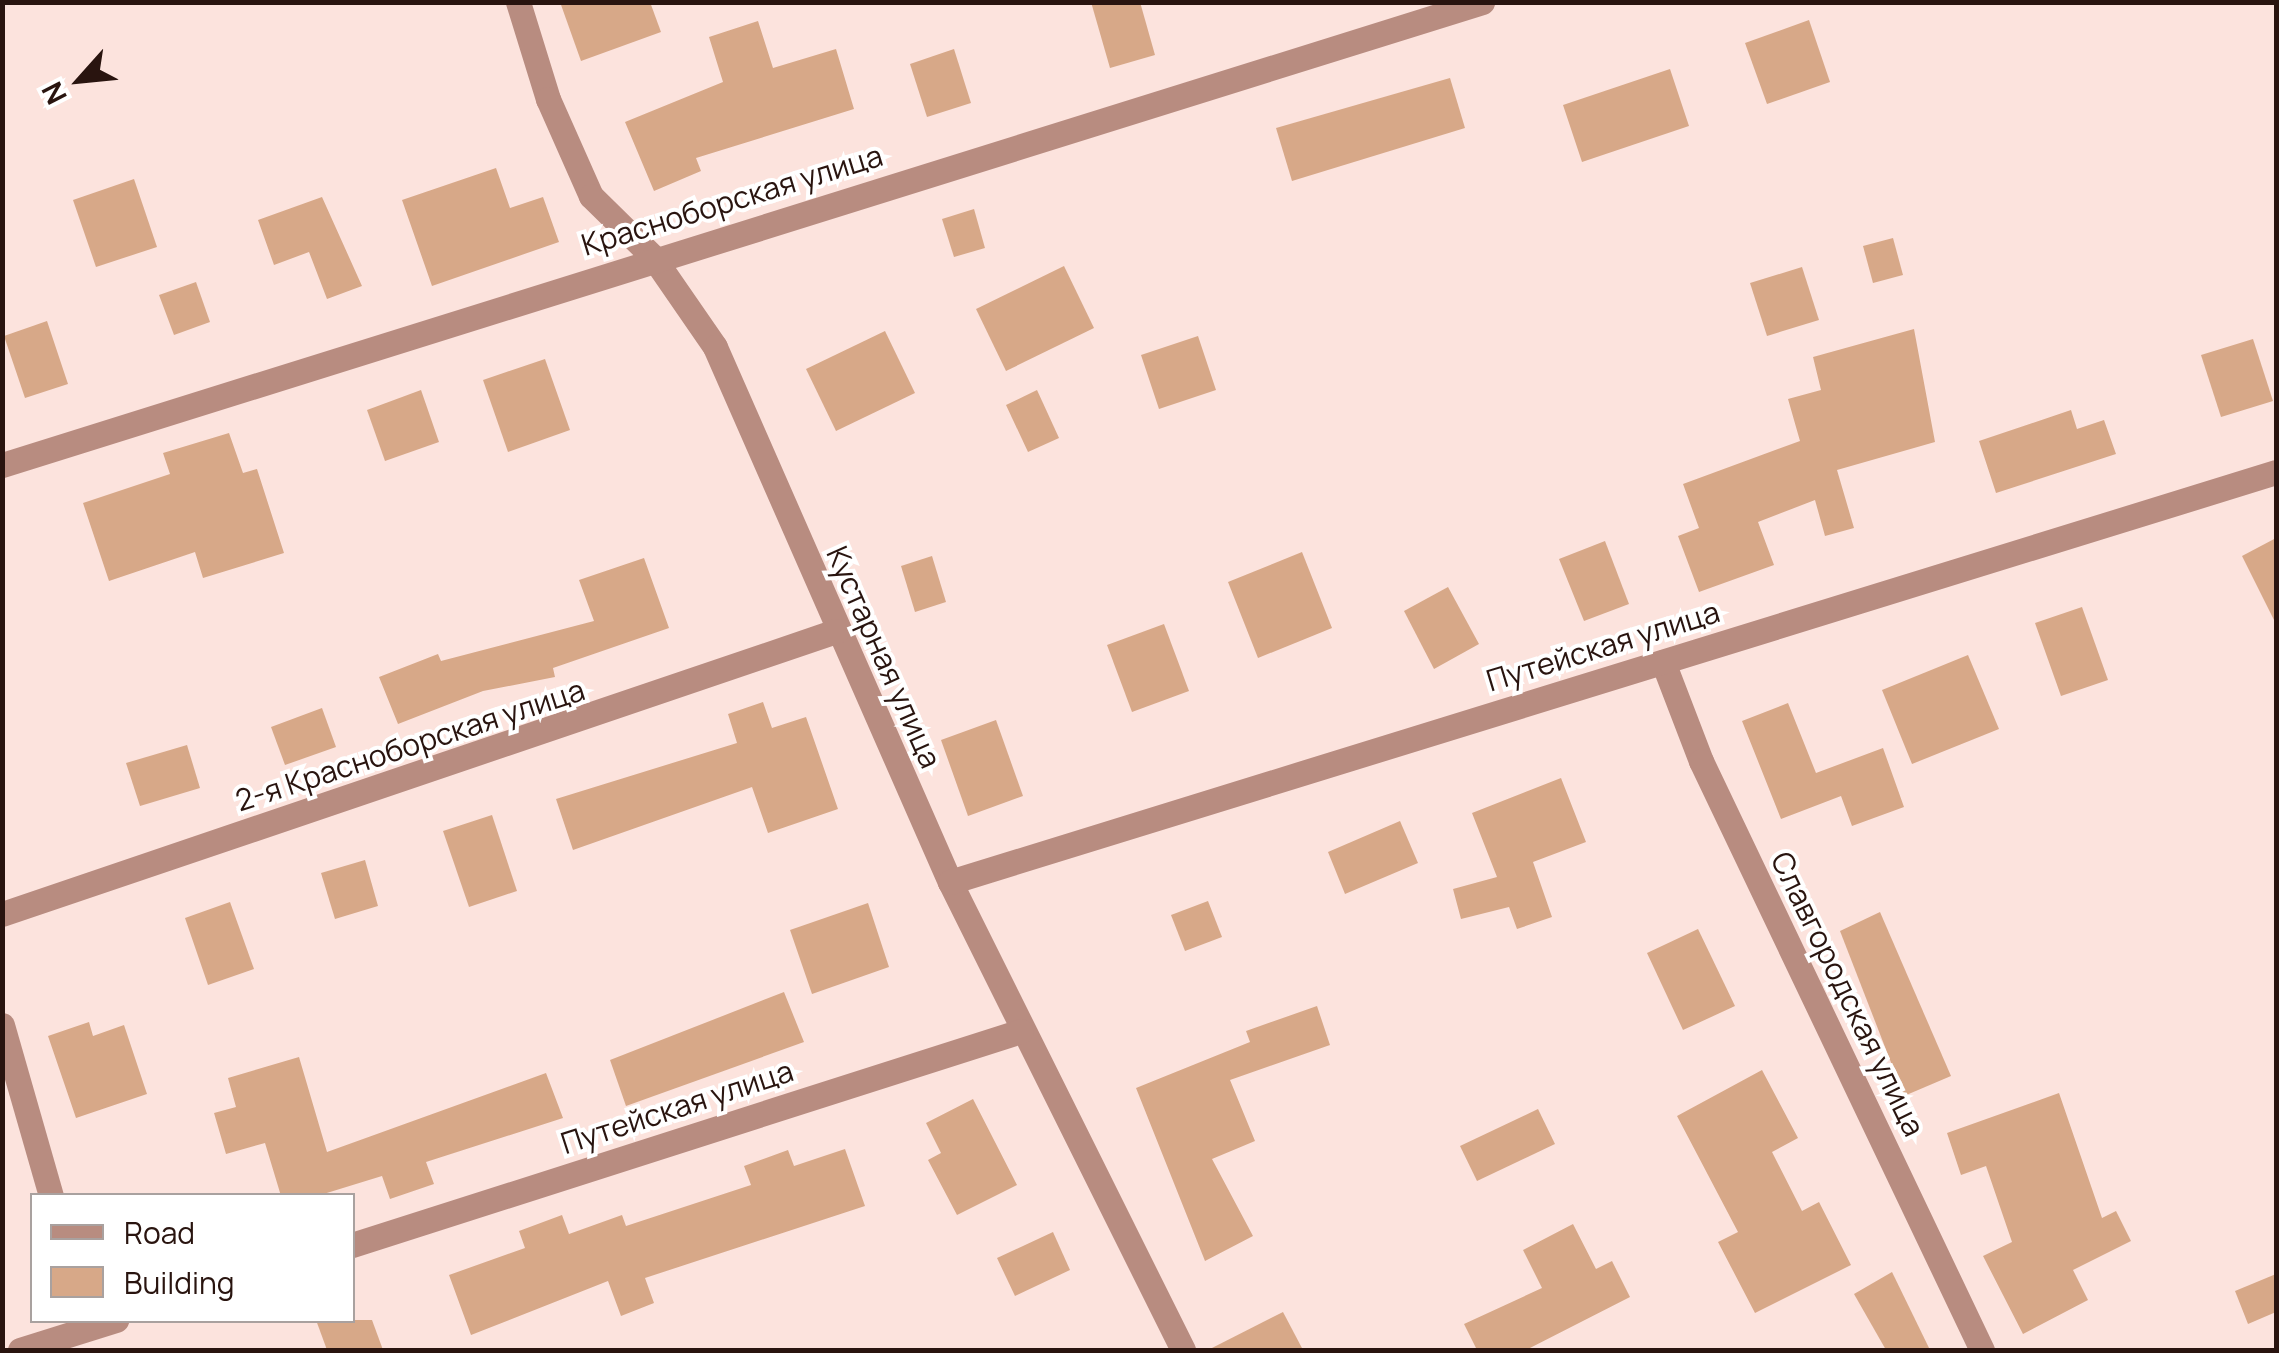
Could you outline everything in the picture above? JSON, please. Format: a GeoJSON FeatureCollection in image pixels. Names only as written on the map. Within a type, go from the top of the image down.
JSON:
{"type":"FeatureCollection","features":[{"type":"Feature","properties":{"kind":"street","name":"Кустарная улица"},"geometry":{"type":"LineString","coordinates":[[518,2],[548,99],[591,196],[653,257],[715,348],[836,631],[950,882],[1182,1350]]}},
{"type":"Feature","properties":{"kind":"street","name":"Красноборская улица"},"geometry":{"type":"LineString","coordinates":[[2,465],[653,257],[1482,2]]}},
{"type":"Feature","properties":{"kind":"street","name":"Путейская улица"},"geometry":{"type":"LineString","coordinates":[[950,882],[2276,472]]}},
{"type":"Feature","properties":{"kind":"street","name":"2-я Красноборская улица"},"geometry":{"type":"LineString","coordinates":[[2,914],[836,631]]}},
{"type":"Feature","properties":{"kind":"street","name":"Славгородская улица"},"geometry":{"type":"LineString","coordinates":[[1663,662],[1701,762],[1982,1350]]}},
{"type":"Feature","properties":{"kind":"street"},"geometry":{"type":"LineString","coordinates":[[2,1026],[51,1193]]}},
{"type":"Feature","properties":{"kind":"street","name":"Путейская улица"},"geometry":{"type":"LineString","coordinates":[[355,1244],[1021,1030]]}},
{"type":"Feature","properties":{"kind":"street"},"geometry":{"type":"LineString","coordinates":[[20,1350],[92,1333]]}},
{"type":"Feature","properties":{"kind":"building"},"geometry":{"type":"Polygon","coordinates":[[[560,2],[650,2],[661,32],[581,61],[560,2]]]}},
{"type":"Feature","properties":{"kind":"building"},"geometry":{"type":"Polygon","coordinates":[[[1091,2],[1140,2],[1155,55],[1110,68],[1091,2]]]}},
{"type":"Feature","properties":{"kind":"building"},"geometry":{"type":"Polygon","coordinates":[[[1809,20],[1830,82],[1767,104],[1745,43],[1809,20]]]}},
{"type":"Feature","properties":{"kind":"building"},"geometry":{"type":"Polygon","coordinates":[[[758,21],[773,68],[836,49],[854,109],[696,158],[701,171],[654,191],[625,122],[723,82],[709,37],[758,21]]]}},
{"type":"Feature","properties":{"kind":"building"},"geometry":{"type":"Polygon","coordinates":[[[954,49],[971,103],[927,117],[910,64],[954,49]]]}},
{"type":"Feature","properties":{"kind":"building"},"geometry":{"type":"Polygon","coordinates":[[[1670,69],[1689,126],[1582,162],[1563,105],[1670,69]]]}},
{"type":"Feature","properties":{"kind":"building"},"geometry":{"type":"Polygon","coordinates":[[[1450,78],[1465,128],[1292,181],[1276,128],[1450,78]]]}},
{"type":"Feature","properties":{"kind":"building"},"geometry":{"type":"Polygon","coordinates":[[[496,168],[510,208],[543,197],[559,242],[432,286],[402,200],[496,168]]]}},
{"type":"Feature","properties":{"kind":"building"},"geometry":{"type":"Polygon","coordinates":[[[134,179],[157,247],[96,267],[73,200],[134,179]]]}},
{"type":"Feature","properties":{"kind":"building"},"geometry":{"type":"Polygon","coordinates":[[[322,197],[362,286],[327,299],[309,252],[274,265],[258,220],[322,197]]]}},
{"type":"Feature","properties":{"kind":"building"},"geometry":{"type":"Polygon","coordinates":[[[974,209],[985,248],[954,257],[942,219],[974,209]]]}},
{"type":"Feature","properties":{"kind":"building"},"geometry":{"type":"Polygon","coordinates":[[[1893,238],[1903,275],[1873,283],[1863,246],[1893,238]]]}},
{"type":"Feature","properties":{"kind":"building"},"geometry":{"type":"Polygon","coordinates":[[[1064,266],[1094,328],[1006,371],[976,309],[1064,266]]]}},
{"type":"Feature","properties":{"kind":"building"},"geometry":{"type":"Polygon","coordinates":[[[1802,267],[1819,320],[1767,336],[1750,283],[1802,267]]]}},
{"type":"Feature","properties":{"kind":"building"},"geometry":{"type":"Polygon","coordinates":[[[196,282],[210,322],[174,335],[159,295],[196,282]]]}},
{"type":"Feature","properties":{"kind":"building"},"geometry":{"type":"Polygon","coordinates":[[[47,321],[68,384],[25,398],[4,336],[47,321]]]}},
{"type":"Feature","properties":{"kind":"building"},"geometry":{"type":"Polygon","coordinates":[[[1914,329],[1935,442],[1837,470],[1854,528],[1825,536],[1815,500],[1758,522],[1774,565],[1699,592],[1678,536],[1699,528],[1683,484],[1800,441],[1788,399],[1821,390],[1813,357],[1914,329]]]}},
{"type":"Feature","properties":{"kind":"building"},"geometry":{"type":"Polygon","coordinates":[[[885,331],[915,393],[836,431],[806,369],[885,331]]]}},
{"type":"Feature","properties":{"kind":"building"},"geometry":{"type":"Polygon","coordinates":[[[1198,336],[1216,390],[1159,409],[1141,355],[1198,336]]]}},
{"type":"Feature","properties":{"kind":"building"},"geometry":{"type":"Polygon","coordinates":[[[2253,339],[2273,401],[2221,417],[2201,355],[2253,339]]]}},
{"type":"Feature","properties":{"kind":"building"},"geometry":{"type":"Polygon","coordinates":[[[545,359],[570,430],[508,452],[483,380],[545,359]]]}},
{"type":"Feature","properties":{"kind":"building"},"geometry":{"type":"Polygon","coordinates":[[[421,390],[439,442],[385,461],[367,410],[421,390]]]}},
{"type":"Feature","properties":{"kind":"building"},"geometry":{"type":"Polygon","coordinates":[[[1037,390],[1059,438],[1028,452],[1006,405],[1037,390]]]}},
{"type":"Feature","properties":{"kind":"building"},"geometry":{"type":"Polygon","coordinates":[[[2071,410],[2077,429],[2104,420],[2116,454],[1996,493],[1979,441],[2071,410]]]}},
{"type":"Feature","properties":{"kind":"building"},"geometry":{"type":"Polygon","coordinates":[[[229,433],[243,473],[257,469],[284,553],[203,578],[195,552],[109,581],[83,503],[170,474],[163,453],[229,433]]]}},
{"type":"Feature","properties":{"kind":"building"},"geometry":{"type":"Polygon","coordinates":[[[2276,538],[2276,624],[2242,556],[2276,538]]]}},
{"type":"Feature","properties":{"kind":"building"},"geometry":{"type":"Polygon","coordinates":[[[1605,541],[1629,604],[1584,621],[1559,559],[1605,541]]]}},
{"type":"Feature","properties":{"kind":"building"},"geometry":{"type":"Polygon","coordinates":[[[1302,552],[1332,628],[1258,658],[1228,582],[1302,552]]]}},
{"type":"Feature","properties":{"kind":"building"},"geometry":{"type":"Polygon","coordinates":[[[932,556],[946,602],[915,612],[901,566],[932,556]]]}},
{"type":"Feature","properties":{"kind":"building"},"geometry":{"type":"Polygon","coordinates":[[[644,558],[669,628],[553,668],[555,677],[483,691],[398,724],[379,677],[438,654],[441,661],[594,621],[579,580],[644,558]]]}},
{"type":"Feature","properties":{"kind":"building"},"geometry":{"type":"Polygon","coordinates":[[[1448,587],[1479,644],[1434,669],[1404,611],[1448,587]]]}},
{"type":"Feature","properties":{"kind":"building"},"geometry":{"type":"Polygon","coordinates":[[[2082,607],[2108,680],[2061,696],[2035,623],[2082,607]]]}},
{"type":"Feature","properties":{"kind":"building"},"geometry":{"type":"Polygon","coordinates":[[[1164,624],[1189,691],[1132,712],[1107,645],[1164,624]]]}},
{"type":"Feature","properties":{"kind":"building"},"geometry":{"type":"Polygon","coordinates":[[[1968,655],[1999,729],[1912,764],[1882,690],[1968,655]]]}},
{"type":"Feature","properties":{"kind":"building"},"geometry":{"type":"Polygon","coordinates":[[[763,702],[772,728],[806,717],[838,809],[768,833],[752,787],[573,850],[556,799],[737,743],[728,714],[763,702]]]}},
{"type":"Feature","properties":{"kind":"building"},"geometry":{"type":"Polygon","coordinates":[[[1788,703],[1816,773],[1883,748],[1904,807],[1852,826],[1841,796],[1781,819],[1742,721],[1788,703]]]}},
{"type":"Feature","properties":{"kind":"building"},"geometry":{"type":"Polygon","coordinates":[[[322,708],[336,747],[285,765],[271,727],[322,708]]]}},
{"type":"Feature","properties":{"kind":"building"},"geometry":{"type":"Polygon","coordinates":[[[996,720],[1023,796],[968,816],[941,740],[996,720]]]}},
{"type":"Feature","properties":{"kind":"building"},"geometry":{"type":"Polygon","coordinates":[[[187,745],[200,788],[140,806],[126,763],[187,745]]]}},
{"type":"Feature","properties":{"kind":"building"},"geometry":{"type":"Polygon","coordinates":[[[1561,778],[1586,842],[1533,862],[1552,917],[1517,929],[1509,907],[1461,919],[1453,889],[1497,877],[1472,813],[1561,778]]]}},
{"type":"Feature","properties":{"kind":"building"},"geometry":{"type":"Polygon","coordinates":[[[492,815],[517,891],[469,907],[443,831],[492,815]]]}},
{"type":"Feature","properties":{"kind":"building"},"geometry":{"type":"Polygon","coordinates":[[[1400,821],[1418,863],[1345,894],[1328,852],[1400,821]]]}},
{"type":"Feature","properties":{"kind":"building"},"geometry":{"type":"Polygon","coordinates":[[[365,860],[378,906],[335,919],[321,873],[365,860]]]}},
{"type":"Feature","properties":{"kind":"building"},"geometry":{"type":"Polygon","coordinates":[[[1208,901],[1222,937],[1185,951],[1171,915],[1208,901]]]}},
{"type":"Feature","properties":{"kind":"building"},"geometry":{"type":"Polygon","coordinates":[[[230,902],[254,969],[208,985],[185,918],[230,902]]]}},
{"type":"Feature","properties":{"kind":"building"},"geometry":{"type":"Polygon","coordinates":[[[868,903],[889,967],[812,994],[790,930],[868,903]]]}},
{"type":"Feature","properties":{"kind":"building"},"geometry":{"type":"Polygon","coordinates":[[[1880,912],[1951,1076],[1904,1096],[1840,931],[1880,912]]]}},
{"type":"Feature","properties":{"kind":"building"},"geometry":{"type":"Polygon","coordinates":[[[1698,929],[1735,1006],[1683,1030],[1647,953],[1698,929]]]}},
{"type":"Feature","properties":{"kind":"building"},"geometry":{"type":"Polygon","coordinates":[[[784,992],[804,1042],[626,1106],[610,1060],[784,992]]]}},
{"type":"Feature","properties":{"kind":"building"},"geometry":{"type":"Polygon","coordinates":[[[1317,1006],[1330,1045],[1230,1080],[1255,1141],[1212,1159],[1253,1236],[1205,1261],[1136,1088],[1250,1042],[1246,1031],[1317,1006]]]}},
{"type":"Feature","properties":{"kind":"building"},"geometry":{"type":"Polygon","coordinates":[[[89,1022],[93,1036],[124,1025],[147,1094],[76,1118],[48,1036],[89,1022]]]}},
{"type":"Feature","properties":{"kind":"building"},"geometry":{"type":"Polygon","coordinates":[[[299,1057],[327,1152],[546,1073],[563,1118],[426,1162],[434,1184],[390,1199],[382,1176],[327,1193],[280,1193],[265,1143],[226,1154],[214,1113],[236,1107],[228,1078],[299,1057]]]}},
{"type":"Feature","properties":{"kind":"building"},"geometry":{"type":"Polygon","coordinates":[[[1762,1070],[1798,1138],[1772,1152],[1802,1211],[1819,1202],[1851,1265],[1755,1313],[1718,1242],[1738,1232],[1677,1116],[1762,1070]]]}},
{"type":"Feature","properties":{"kind":"building"},"geometry":{"type":"Polygon","coordinates":[[[2059,1093],[2102,1218],[2116,1211],[2131,1241],[2073,1270],[2088,1300],[2023,1334],[1983,1256],[2012,1242],[1986,1166],[1961,1175],[1947,1133],[2059,1093]]]}},
{"type":"Feature","properties":{"kind":"building"},"geometry":{"type":"Polygon","coordinates":[[[973,1099],[1017,1185],[957,1215],[928,1160],[941,1153],[926,1123],[973,1099]]]}},
{"type":"Feature","properties":{"kind":"building"},"geometry":{"type":"Polygon","coordinates":[[[1538,1109],[1555,1144],[1477,1181],[1460,1146],[1538,1109]]]}},
{"type":"Feature","properties":{"kind":"building"},"geometry":{"type":"Polygon","coordinates":[[[845,1149],[865,1206],[645,1278],[654,1303],[621,1316],[608,1281],[471,1335],[449,1275],[525,1248],[519,1231],[562,1215],[569,1234],[622,1215],[626,1226],[751,1185],[744,1166],[788,1150],[794,1166],[845,1149]]]}},
{"type":"Feature","properties":{"kind":"building"},"geometry":{"type":"Polygon","coordinates":[[[1573,1224],[1596,1269],[1612,1261],[1630,1297],[1526,1350],[1477,1350],[1464,1324],[1542,1288],[1523,1250],[1573,1224]]]}},
{"type":"Feature","properties":{"kind":"building"},"geometry":{"type":"Polygon","coordinates":[[[1053,1232],[1070,1270],[1015,1296],[997,1258],[1053,1232]]]}},
{"type":"Feature","properties":{"kind":"building"},"geometry":{"type":"Polygon","coordinates":[[[1892,1272],[1930,1350],[1886,1350],[1854,1294],[1892,1272]]]}},
{"type":"Feature","properties":{"kind":"building"},"geometry":{"type":"Polygon","coordinates":[[[2276,1274],[2276,1312],[2248,1324],[2235,1291],[2276,1274]]]}},
{"type":"Feature","properties":{"kind":"building"},"geometry":{"type":"Polygon","coordinates":[[[1283,1312],[1303,1350],[1208,1350],[1283,1312]]]}},
{"type":"Feature","properties":{"kind":"building"},"geometry":{"type":"Polygon","coordinates":[[[372,1320],[383,1350],[327,1350],[317,1323],[372,1320]]]}}]}
